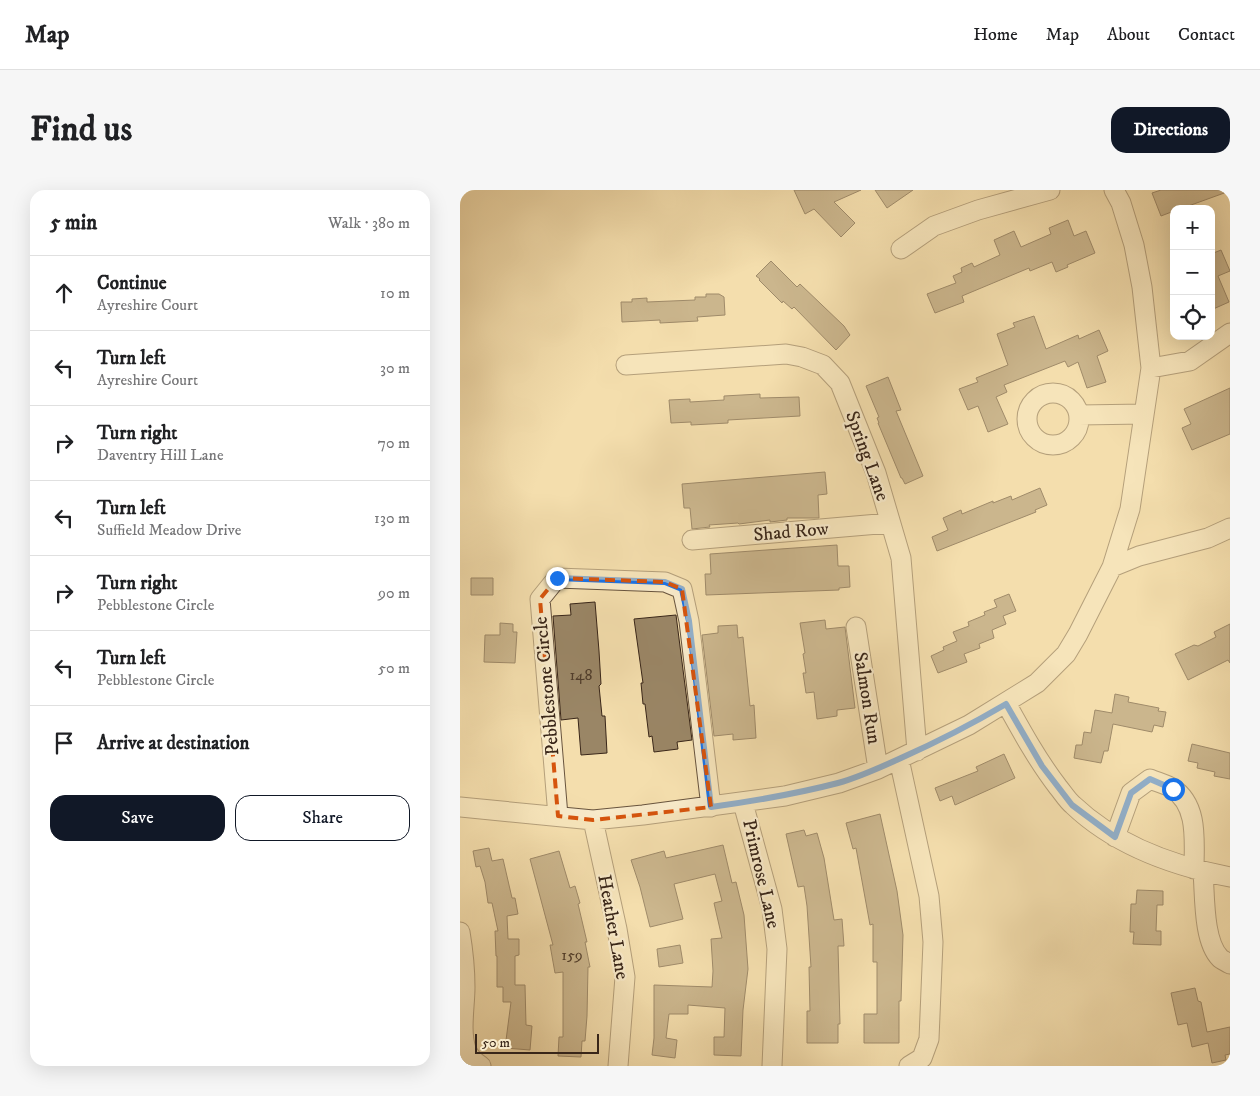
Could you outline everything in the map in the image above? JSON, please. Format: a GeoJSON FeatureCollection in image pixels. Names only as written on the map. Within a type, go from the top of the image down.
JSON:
{"type":"FeatureCollection","features":[{"type":"Feature","properties":{"kind":"street"},"geometry":{"type":"LineString","coordinates":[[901,249],[934,226],[978,210],[1050,190]]}},
{"type":"Feature","properties":{"kind":"street"},"geometry":{"type":"LineString","coordinates":[[460,806],[593,820],[643,816],[785,796],[839,783],[878,769],[969,725],[1006,704],[1037,683],[1066,654],[1112,567],[1130,509],[1151,368],[1142,286],[1134,244],[1121,203],[1114,190]]}},
{"type":"Feature","properties":{"kind":"street"},"geometry":{"type":"LineString","coordinates":[[1151,368],[1190,361],[1230,333]]}},
{"type":"Feature","properties":{"kind":"street","name":"Spring Lane"},"geometry":{"type":"LineString","coordinates":[[626,365],[786,354],[802,357],[823,365],[840,383],[876,474],[901,558],[917,751]]}},
{"type":"Feature","properties":{"kind":"street"},"geometry":{"type":"LineString","coordinates":[[1079,415],[1144,414]]}},
{"type":"Feature","properties":{"kind":"street","name":"Shad Row"},"geometry":{"type":"LineString","coordinates":[[692,540],[890,523]]}},
{"type":"Feature","properties":{"kind":"street"},"geometry":{"type":"LineString","coordinates":[[1112,567],[1139,556],[1208,538],[1230,528]]}},
{"type":"Feature","properties":{"kind":"street","name":"Pebblestone Circle"},"geometry":{"type":"LineString","coordinates":[[558,816],[540,599],[557,578],[665,582],[682,589],[689,621],[711,807]]}},
{"type":"Feature","properties":{"kind":"street","name":"Salmon Run"},"geometry":{"type":"LineString","coordinates":[[856,627],[878,769]]}},
{"type":"Feature","properties":{"kind":"street"},"geometry":{"type":"LineString","coordinates":[[1006,704],[1042,766],[1072,805],[1115,837],[1140,851],[1199,871],[1230,877]]}},
{"type":"Feature","properties":{"kind":"street"},"geometry":{"type":"LineString","coordinates":[[899,759],[929,896],[933,942],[930,1039],[922,1058],[909,1066]]}},
{"type":"Feature","properties":{"kind":"street"},"geometry":{"type":"LineString","coordinates":[[1115,837],[1131,793],[1150,779],[1173,789],[1187,804],[1194,824],[1199,871],[1210,939],[1220,957],[1230,964]]}},
{"type":"Feature","properties":{"kind":"street","name":"Primrose Lane"},"geometry":{"type":"LineString","coordinates":[[743,802],[772,909],[777,949],[772,1066]]}},
{"type":"Feature","properties":{"kind":"street","name":"Heather Lane"},"geometry":{"type":"LineString","coordinates":[[593,820],[617,928],[625,977],[618,1066]]}},
{"type":"Feature","properties":{"kind":"street"},"geometry":{"type":"LineString","coordinates":[[460,932],[464,958],[465,987],[462,1035],[466,1049],[474,1061],[481,1066]]}},
{"type":"Feature","properties":{"kind":"highlighted area"},"geometry":{"type":"Polygon","coordinates":[[[557,578],[665,582],[682,589],[711,807],[593,820],[558,816],[540,599],[557,578]]]}},
{"type":"Feature","properties":{"kind":"building"},"geometry":{"type":"Polygon","coordinates":[[[794,190],[861,190],[834,202],[855,223],[841,237],[814,209],[805,214],[794,190]]]}},
{"type":"Feature","properties":{"kind":"building"},"geometry":{"type":"Polygon","coordinates":[[[875,190],[913,190],[887,208],[875,190]]]}},
{"type":"Feature","properties":{"kind":"building"},"geometry":{"type":"Polygon","coordinates":[[[1161,190],[1227,190],[1227,192],[1191,205],[1170,205],[1170,213],[1161,216],[1152,193],[1161,190]]]}},
{"type":"Feature","properties":{"kind":"building"},"geometry":{"type":"Polygon","coordinates":[[[1068,220],[1074,236],[1086,231],[1095,253],[1056,272],[1052,262],[1030,271],[1029,268],[962,296],[964,302],[935,313],[927,294],[956,283],[953,276],[962,272],[961,268],[972,263],[974,267],[1000,255],[994,240],[1014,231],[1021,247],[1051,234],[1049,228],[1068,220]]]}},
{"type":"Feature","properties":{"kind":"building"},"geometry":{"type":"Polygon","coordinates":[[[1221,250],[1230,271],[1218,276],[1229,302],[1215,308],[1215,295],[1215,252],[1221,250]]]}},
{"type":"Feature","properties":{"kind":"building"},"geometry":{"type":"Polygon","coordinates":[[[771,261],[797,287],[800,284],[844,326],[850,335],[836,350],[794,307],[792,309],[783,301],[782,303],[756,276],[771,261]]]}},
{"type":"Feature","properties":{"kind":"building"},"geometry":{"type":"Polygon","coordinates":[[[706,294],[719,294],[724,297],[725,315],[697,317],[698,321],[622,322],[621,302],[632,302],[632,299],[647,298],[647,302],[695,300],[695,297],[706,297],[706,294]]]}},
{"type":"Feature","properties":{"kind":"building"},"geometry":{"type":"Polygon","coordinates":[[[1034,316],[1046,349],[1078,335],[1079,339],[1099,330],[1108,351],[1097,356],[1106,382],[1087,388],[1078,362],[1068,367],[1065,361],[1004,385],[1007,392],[996,397],[1008,424],[988,432],[978,406],[968,410],[959,389],[978,382],[976,378],[1008,365],[997,334],[1015,327],[1013,323],[1034,316]]]}},
{"type":"Feature","properties":{"kind":"building"},"geometry":{"type":"Polygon","coordinates":[[[888,377],[901,410],[896,411],[923,476],[905,484],[878,423],[877,418],[879,417],[866,386],[888,377]]]}},
{"type":"Feature","properties":{"kind":"building"},"geometry":{"type":"Polygon","coordinates":[[[1230,388],[1230,434],[1192,450],[1182,428],[1191,424],[1184,409],[1230,388]]]}},
{"type":"Feature","properties":{"kind":"building"},"geometry":{"type":"Polygon","coordinates":[[[760,394],[760,398],[799,397],[800,416],[728,420],[728,423],[691,425],[691,422],[671,423],[669,400],[690,399],[690,402],[724,400],[724,396],[760,394]]]}},
{"type":"Feature","properties":{"kind":"building"},"geometry":{"type":"Polygon","coordinates":[[[825,472],[827,494],[818,495],[819,518],[787,518],[787,520],[770,522],[770,520],[709,525],[710,527],[692,529],[690,508],[684,508],[682,484],[825,472]]]}},
{"type":"Feature","properties":{"kind":"building"},"geometry":{"type":"Polygon","coordinates":[[[1040,488],[1047,505],[1035,510],[1036,512],[937,551],[932,537],[948,530],[943,518],[961,510],[962,514],[993,501],[993,503],[1011,496],[1012,500],[1040,488]]]}},
{"type":"Feature","properties":{"kind":"building"},"geometry":{"type":"Polygon","coordinates":[[[837,545],[838,566],[849,566],[850,587],[839,588],[839,590],[706,595],[705,574],[711,574],[710,554],[837,545]]]}},
{"type":"Feature","properties":{"kind":"building"},"geometry":{"type":"Polygon","coordinates":[[[471,578],[493,578],[493,595],[471,595],[471,578]]]}},
{"type":"Feature","properties":{"kind":"building"},"geometry":{"type":"Polygon","coordinates":[[[1009,594],[1016,611],[1003,616],[1006,624],[992,630],[994,638],[979,644],[980,648],[964,654],[967,662],[938,673],[931,656],[944,650],[943,647],[957,641],[953,632],[969,626],[968,622],[985,615],[984,612],[997,607],[994,600],[1009,594]]]}},
{"type":"Feature","properties":{"kind":"building"},"geometry":{"type":"Polygon","coordinates":[[[595,602],[601,684],[599,686],[602,716],[605,716],[607,753],[581,755],[578,718],[561,720],[553,616],[571,615],[570,604],[595,602]]]}},
{"type":"Feature","properties":{"kind":"building"},"geometry":{"type":"Polygon","coordinates":[[[676,615],[692,740],[677,742],[678,749],[654,752],[652,736],[649,737],[645,704],[643,704],[641,683],[643,683],[634,619],[676,615]]]}},
{"type":"Feature","properties":{"kind":"building"},"geometry":{"type":"Polygon","coordinates":[[[825,620],[826,629],[845,627],[855,708],[837,710],[837,716],[817,719],[814,692],[806,693],[803,673],[806,673],[803,654],[805,653],[800,623],[825,620]]]}},
{"type":"Feature","properties":{"kind":"building"},"geometry":{"type":"Polygon","coordinates":[[[500,623],[513,624],[513,632],[517,632],[515,663],[484,662],[485,635],[500,635],[500,623]]]}},
{"type":"Feature","properties":{"kind":"building"},"geometry":{"type":"Polygon","coordinates":[[[1230,624],[1230,663],[1228,660],[1188,680],[1175,654],[1216,637],[1214,632],[1230,624]]]}},
{"type":"Feature","properties":{"kind":"building"},"geometry":{"type":"Polygon","coordinates":[[[737,625],[738,638],[743,637],[750,706],[754,705],[756,738],[733,740],[733,734],[714,736],[702,635],[718,633],[718,626],[737,625]]]}},
{"type":"Feature","properties":{"kind":"building"},"geometry":{"type":"Polygon","coordinates":[[[1115,694],[1129,697],[1128,702],[1159,708],[1158,711],[1166,712],[1163,727],[1154,725],[1152,732],[1113,724],[1108,751],[1104,751],[1101,763],[1074,758],[1076,745],[1082,745],[1084,732],[1091,733],[1095,710],[1112,713],[1115,694]]]}},
{"type":"Feature","properties":{"kind":"building"},"geometry":{"type":"Polygon","coordinates":[[[1192,744],[1230,753],[1230,779],[1214,776],[1215,772],[1197,768],[1198,763],[1188,761],[1192,744]]]}},
{"type":"Feature","properties":{"kind":"building"},"geometry":{"type":"Polygon","coordinates":[[[1004,754],[1015,778],[955,805],[952,796],[940,801],[935,788],[978,771],[976,767],[1004,754]]]}},
{"type":"Feature","properties":{"kind":"building"},"geometry":{"type":"Polygon","coordinates":[[[880,814],[897,891],[903,935],[901,1001],[899,1001],[899,1043],[864,1043],[864,1014],[877,1014],[877,962],[873,962],[873,924],[870,925],[856,848],[853,849],[846,823],[880,814]]]}},
{"type":"Feature","properties":{"kind":"building"},"geometry":{"type":"Polygon","coordinates":[[[804,830],[806,836],[817,833],[824,858],[834,920],[842,919],[844,946],[838,946],[840,1024],[838,1024],[838,1043],[807,1043],[807,1011],[810,1011],[809,967],[811,967],[807,906],[804,886],[798,887],[786,834],[804,830]]]}},
{"type":"Feature","properties":{"kind":"building"},"geometry":{"type":"Polygon","coordinates":[[[723,845],[732,883],[736,882],[744,915],[748,969],[743,1010],[741,1056],[714,1055],[714,1037],[724,1037],[725,1008],[688,1005],[688,1014],[669,1014],[666,1038],[677,1040],[675,1058],[652,1055],[654,1038],[654,985],[712,987],[711,939],[722,938],[714,903],[722,901],[715,874],[674,884],[683,919],[650,927],[631,860],[664,851],[666,858],[723,845]]]}},
{"type":"Feature","properties":{"kind":"building"},"geometry":{"type":"Polygon","coordinates":[[[489,848],[492,861],[503,859],[512,898],[515,898],[518,914],[507,916],[508,939],[519,939],[519,955],[515,956],[515,985],[525,985],[526,1025],[532,1026],[530,1050],[505,1048],[511,1002],[503,1002],[503,987],[497,987],[495,931],[498,931],[492,903],[488,903],[485,882],[480,866],[476,867],[473,851],[489,848]]]}},
{"type":"Feature","properties":{"kind":"building"},"geometry":{"type":"Polygon","coordinates":[[[559,851],[570,888],[575,886],[580,903],[578,904],[587,942],[585,942],[590,967],[588,967],[585,1041],[582,1041],[581,1057],[558,1056],[559,1037],[563,1037],[563,972],[555,973],[550,945],[553,945],[530,859],[559,851]]]}},
{"type":"Feature","properties":{"kind":"building"},"geometry":{"type":"Polygon","coordinates":[[[1137,890],[1163,891],[1163,905],[1157,905],[1156,931],[1161,931],[1161,945],[1133,944],[1134,932],[1130,932],[1131,904],[1136,904],[1137,890]]]}},
{"type":"Feature","properties":{"kind":"building"},"geometry":{"type":"Polygon","coordinates":[[[680,945],[683,963],[659,967],[657,949],[680,945]]]}},
{"type":"Feature","properties":{"kind":"building"},"geometry":{"type":"Polygon","coordinates":[[[1195,988],[1198,1001],[1201,1002],[1207,1032],[1230,1027],[1230,1054],[1225,1055],[1226,1060],[1212,1063],[1208,1043],[1192,1047],[1187,1023],[1178,1025],[1171,993],[1195,988]]]}},
{"type":"Feature","properties":{"kind":"route"},"geometry":{"type":"LineString","coordinates":[[557,578],[665,582],[682,589],[689,621],[711,807],[785,796],[839,783],[878,769],[917,751],[1006,704],[1042,766],[1072,805],[1115,837],[1131,793],[1150,779],[1173,789]]}}]}
